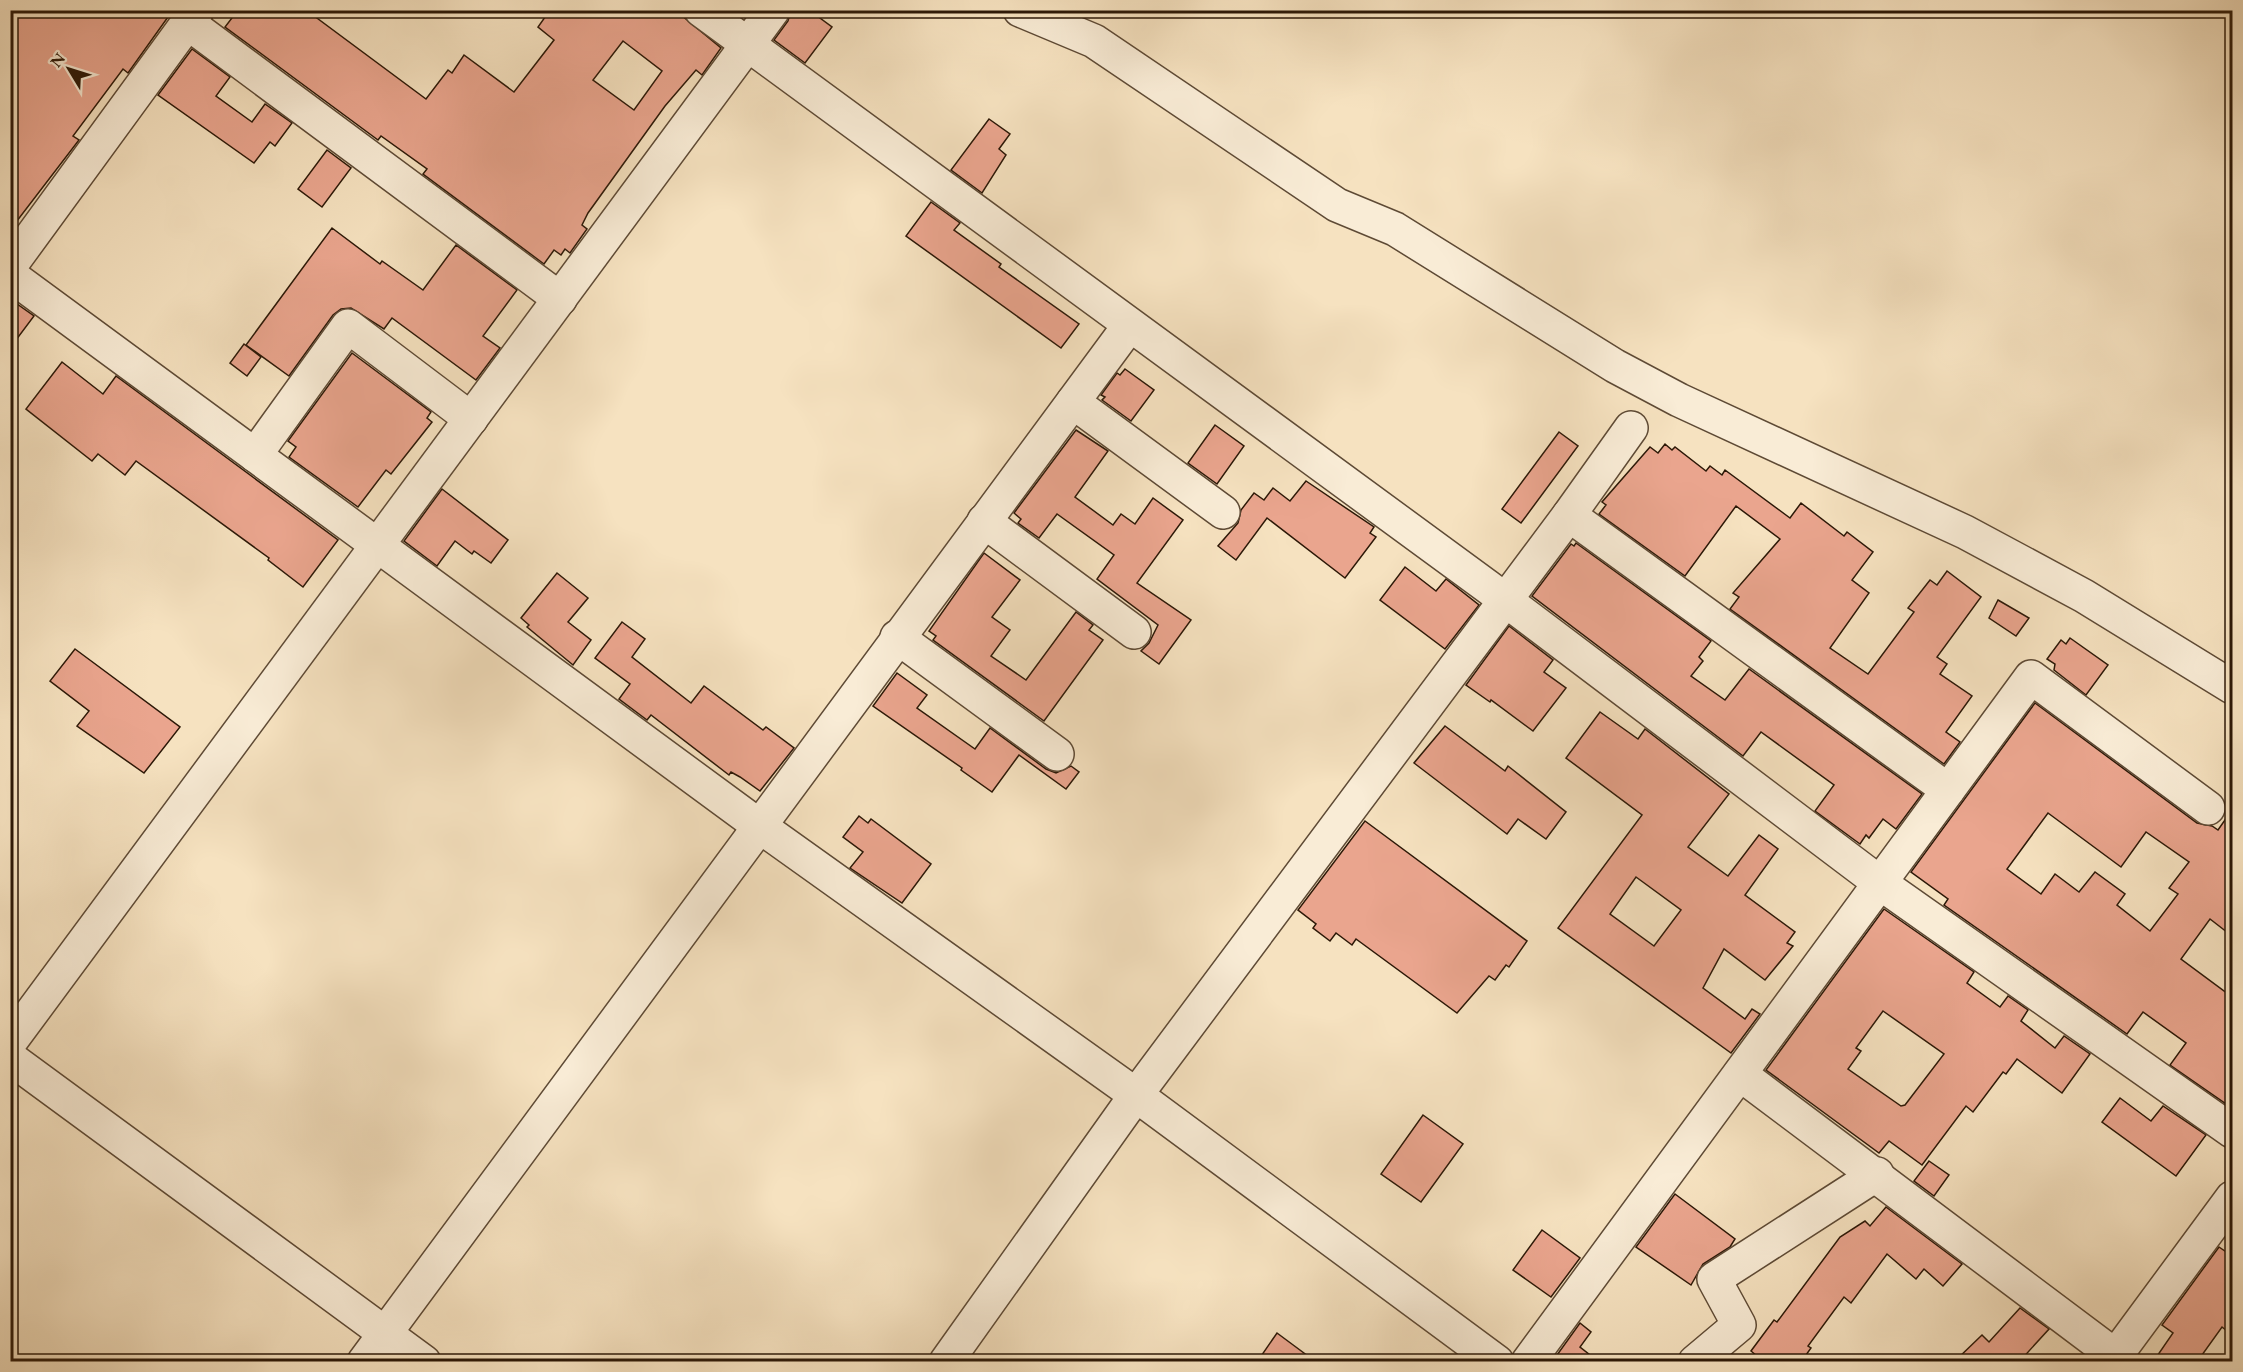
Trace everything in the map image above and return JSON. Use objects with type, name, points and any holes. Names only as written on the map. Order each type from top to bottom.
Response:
[{"type":"street","points":[[701,10],[1505,601],[1880,882],[2232,1131]]},
{"type":"street","points":[[10,1042],[773,10]]},
{"type":"street","points":[[1020,10],[1094,41],[1338,205],[1395,229],[1615,366],[1679,400],[1965,532],[2084,596],[2232,687]]},
{"type":"street","points":[[10,267],[193,17],[560,299]]},
{"type":"street","points":[[10,275],[758,825],[1136,1095],[1497,1362]]},
{"type":"street","points":[[255,455],[348,326],[471,419]]},
{"type":"street","points":[[364,1362],[758,825],[1129,326]]},
{"type":"street","points":[[1073,402],[1223,512]]},
{"type":"street","points":[[950,1360],[1136,1095],[1569,515],[1631,428]]},
{"type":"street","points":[[1569,515],[1948,790]]},
{"type":"street","points":[[984,521],[1134,632]]},
{"type":"street","points":[[897,637],[1057,754]]},
{"type":"street","points":[[1528,1362],[2031,676],[2208,808]]},
{"type":"street","points":[[10,1058],[424,1362]]},
{"type":"street","points":[[1740,1074],[1877,1174],[2112,1358],[2232,1198]]},
{"type":"street","points":[[1695,1362],[1739,1325],[1714,1279],[1877,1174]]},
{"type":"building","points":[[10,10],[173,10],[128,73],[123,69],[73,136],[79,140],[10,230]]},
{"type":"building","points":[[238,10],[306,10],[426,99],[448,70],[452,73],[464,55],[514,92],[554,40],[538,27],[550,10],[675,10],[721,48],[702,75],[696,70],[665,106],[588,213],[582,225],[587,229],[570,253],[565,249],[561,255],[554,250],[544,264],[423,174],[427,169],[381,136],[378,140],[225,27]],"holes":[[[623,41],[662,71],[634,110],[593,80]]]},
{"type":"building","points":[[791,10],[809,10],[832,27],[805,63],[774,40],[788,21]]},
{"type":"building","points":[[192,49],[230,77],[216,96],[252,122],[265,104],[292,123],[275,146],[270,142],[254,163],[158,95]]},
{"type":"building","points":[[989,119],[1010,134],[999,149],[1006,155],[982,193],[951,170]]},
{"type":"building","points":[[327,150],[351,168],[322,207],[298,189]]},
{"type":"building","points":[[931,202],[960,223],[954,230],[1001,264],[999,267],[1079,324],[1061,348],[906,236]]},
{"type":"building","points":[[332,228],[380,264],[382,261],[423,290],[456,245],[517,290],[483,336],[500,348],[476,380],[392,318],[384,329],[351,308],[341,309],[333,315],[289,376],[246,345]]},
{"type":"building","points":[[10,299],[34,316],[10,348]]},
{"type":"building","points":[[244,344],[261,357],[247,376],[230,363]]},
{"type":"building","points":[[352,353],[431,412],[427,418],[432,422],[391,474],[386,470],[358,507],[289,457],[296,447],[288,441]]},
{"type":"building","points":[[62,362],[103,394],[116,376],[338,540],[303,587],[268,560],[269,558],[136,461],[125,475],[98,454],[92,461],[26,409]]},
{"type":"building","points":[[1125,369],[1154,390],[1131,421],[1102,400],[1105,397],[1101,395],[1117,373],[1120,375]]},
{"type":"building","points":[[1215,425],[1244,446],[1217,484],[1188,463]]},
{"type":"building","points":[[1076,430],[1108,451],[1075,497],[1113,525],[1121,514],[1135,524],[1153,498],[1183,520],[1137,583],[1191,620],[1159,664],[1141,651],[1149,643],[1158,625],[1097,579],[1114,555],[1057,514],[1039,538],[1018,523],[1021,519],[1014,513]]},
{"type":"building","points":[[1559,432],[1578,446],[1521,523],[1502,509]]},
{"type":"building","points":[[1665,444],[1672,450],[1675,447],[1706,471],[1710,466],[1722,475],[1725,470],[1790,518],[1801,503],[1844,536],[1847,532],[1873,552],[1852,580],[1869,593],[1830,648],[1868,674],[1914,612],[1908,608],[1930,580],[1937,585],[1947,571],[1981,597],[1937,657],[1947,664],[1940,674],[1972,696],[1946,732],[1960,742],[1944,764],[1730,609],[1739,597],[1733,593],[1780,539],[1736,506],[1685,576],[1599,514],[1606,505],[1602,502],[1650,447],[1658,453]]},
{"type":"building","points":[[1306,481],[1374,527],[1370,533],[1376,537],[1345,578],[1267,518],[1236,560],[1218,546],[1238,523],[1241,510],[1254,493],[1264,500],[1273,488],[1290,501]]},
{"type":"building","points":[[442,489],[508,540],[491,563],[474,551],[472,554],[455,541],[437,566],[404,541]]},
{"type":"building","points":[[1576,543],[1711,641],[1699,657],[1703,661],[1691,676],[1725,700],[1749,669],[1922,794],[1896,829],[1883,819],[1869,838],[1866,835],[1860,844],[1815,811],[1834,785],[1761,732],[1743,756],[1532,596],[1571,544],[1574,546]]},
{"type":"building","points":[[984,553],[1020,580],[992,617],[1010,630],[991,656],[1026,680],[1076,612],[1093,625],[1089,630],[1103,640],[1044,721],[933,640],[936,636],[929,631]]},
{"type":"building","points":[[1405,567],[1436,591],[1446,579],[1479,605],[1445,649],[1380,600]]},
{"type":"building","points":[[557,573],[588,598],[568,622],[591,640],[573,665],[527,627],[529,625],[521,618]]},
{"type":"building","points":[[1998,600],[2029,618],[2016,636],[1989,618]]},
{"type":"building","points":[[622,622],[645,639],[632,657],[691,703],[704,686],[763,730],[766,727],[794,748],[760,791],[731,772],[729,775],[651,715],[647,720],[619,699],[630,684],[595,658]]},
{"type":"building","points":[[1509,626],[1553,660],[1544,672],[1566,688],[1533,731],[1466,685]]},
{"type":"building","points":[[2070,638],[2108,665],[2086,695],[2054,670],[2055,664],[2047,659],[2061,640],[2066,644]]},
{"type":"building","points":[[75,649],[180,727],[144,773],[77,726],[89,711],[50,681]]},
{"type":"building","points":[[897,673],[927,695],[917,708],[975,749],[990,728],[1046,769],[1056,773],[1071,766],[1079,772],[1066,789],[1019,755],[992,792],[961,770],[962,768],[873,706]]},
{"type":"building","points":[[2035,703],[2197,823],[2212,826],[2218,830],[2232,810],[2232,936],[2210,919],[2181,959],[2232,997],[2232,1108],[2170,1065],[2186,1043],[2143,1012],[2127,1034],[1944,905],[1948,899],[1911,872]],"holes":[[[2048,813],[2121,867],[2146,832],[2189,862],[2169,888],[2178,894],[2150,931],[2117,905],[2125,894],[2095,872],[2079,892],[2055,874],[2041,894],[2007,869]]]},
{"type":"building","points":[[1600,712],[1638,739],[1645,729],[1729,794],[1688,847],[1728,876],[1759,835],[1778,849],[1745,895],[1795,932],[1787,943],[1793,946],[1765,980],[1724,949],[1703,988],[1745,1019],[1752,1009],[1760,1014],[1731,1053],[1558,928],[1642,815],[1566,758]],"holes":[[[1636,877],[1681,910],[1654,946],[1610,914]]]},
{"type":"building","points":[[1445,726],[1505,771],[1508,766],[1566,812],[1546,839],[1518,819],[1507,834],[1414,763]]},
{"type":"building","points":[[859,816],[868,823],[871,819],[931,864],[902,903],[850,868],[863,852],[843,837]]},
{"type":"building","points":[[1365,821],[1527,941],[1509,967],[1506,965],[1495,980],[1489,976],[1457,1013],[1356,939],[1352,945],[1336,933],[1330,941],[1313,928],[1316,924],[1298,910]]},
{"type":"building","points":[[1884,909],[1974,972],[1967,983],[2000,1007],[2008,996],[2028,1010],[2021,1021],[2055,1048],[2064,1036],[2090,1054],[2062,1093],[2017,1059],[2006,1074],[2003,1072],[1973,1112],[1966,1106],[1922,1165],[1889,1141],[1879,1153],[1766,1070]],"holes":[[[1883,1011],[1944,1054],[1905,1105],[1901,1106],[1848,1069],[1861,1051],[1856,1048]]]},
{"type":"building","points":[[2120,1098],[2151,1121],[2163,1106],[2206,1135],[2176,1176],[2102,1122]]},
{"type":"building","points":[[1423,1115],[1463,1144],[1421,1202],[1381,1174]]},
{"type":"building","points":[[1929,1161],[1949,1175],[1934,1196],[1914,1181]]},
{"type":"building","points":[[1675,1194],[1735,1239],[1730,1247],[1703,1264],[1691,1285],[1636,1247]]},
{"type":"building","points":[[1886,1207],[1962,1264],[1943,1286],[1924,1269],[1916,1279],[1887,1254],[1851,1303],[1844,1297],[1808,1346],[1811,1348],[1801,1362],[1764,1362],[1751,1351],[1774,1320],[1777,1322],[1840,1237],[1865,1221],[1870,1226]]},
{"type":"building","points":[[1542,1230],[1580,1258],[1551,1297],[1513,1270]]},
{"type":"building","points":[[2219,1247],[2232,1256],[2232,1335],[2222,1327],[2197,1362],[2153,1362],[2173,1333],[2162,1325]]},
{"type":"building","points":[[2020,1308],[2049,1329],[2019,1362],[1954,1362],[1982,1335],[1989,1342]]},
{"type":"building","points":[[1580,1323],[1591,1332],[1580,1347],[1599,1362],[1552,1362]]},
{"type":"building","points":[[1277,1333],[1316,1362],[1257,1362]]}]
